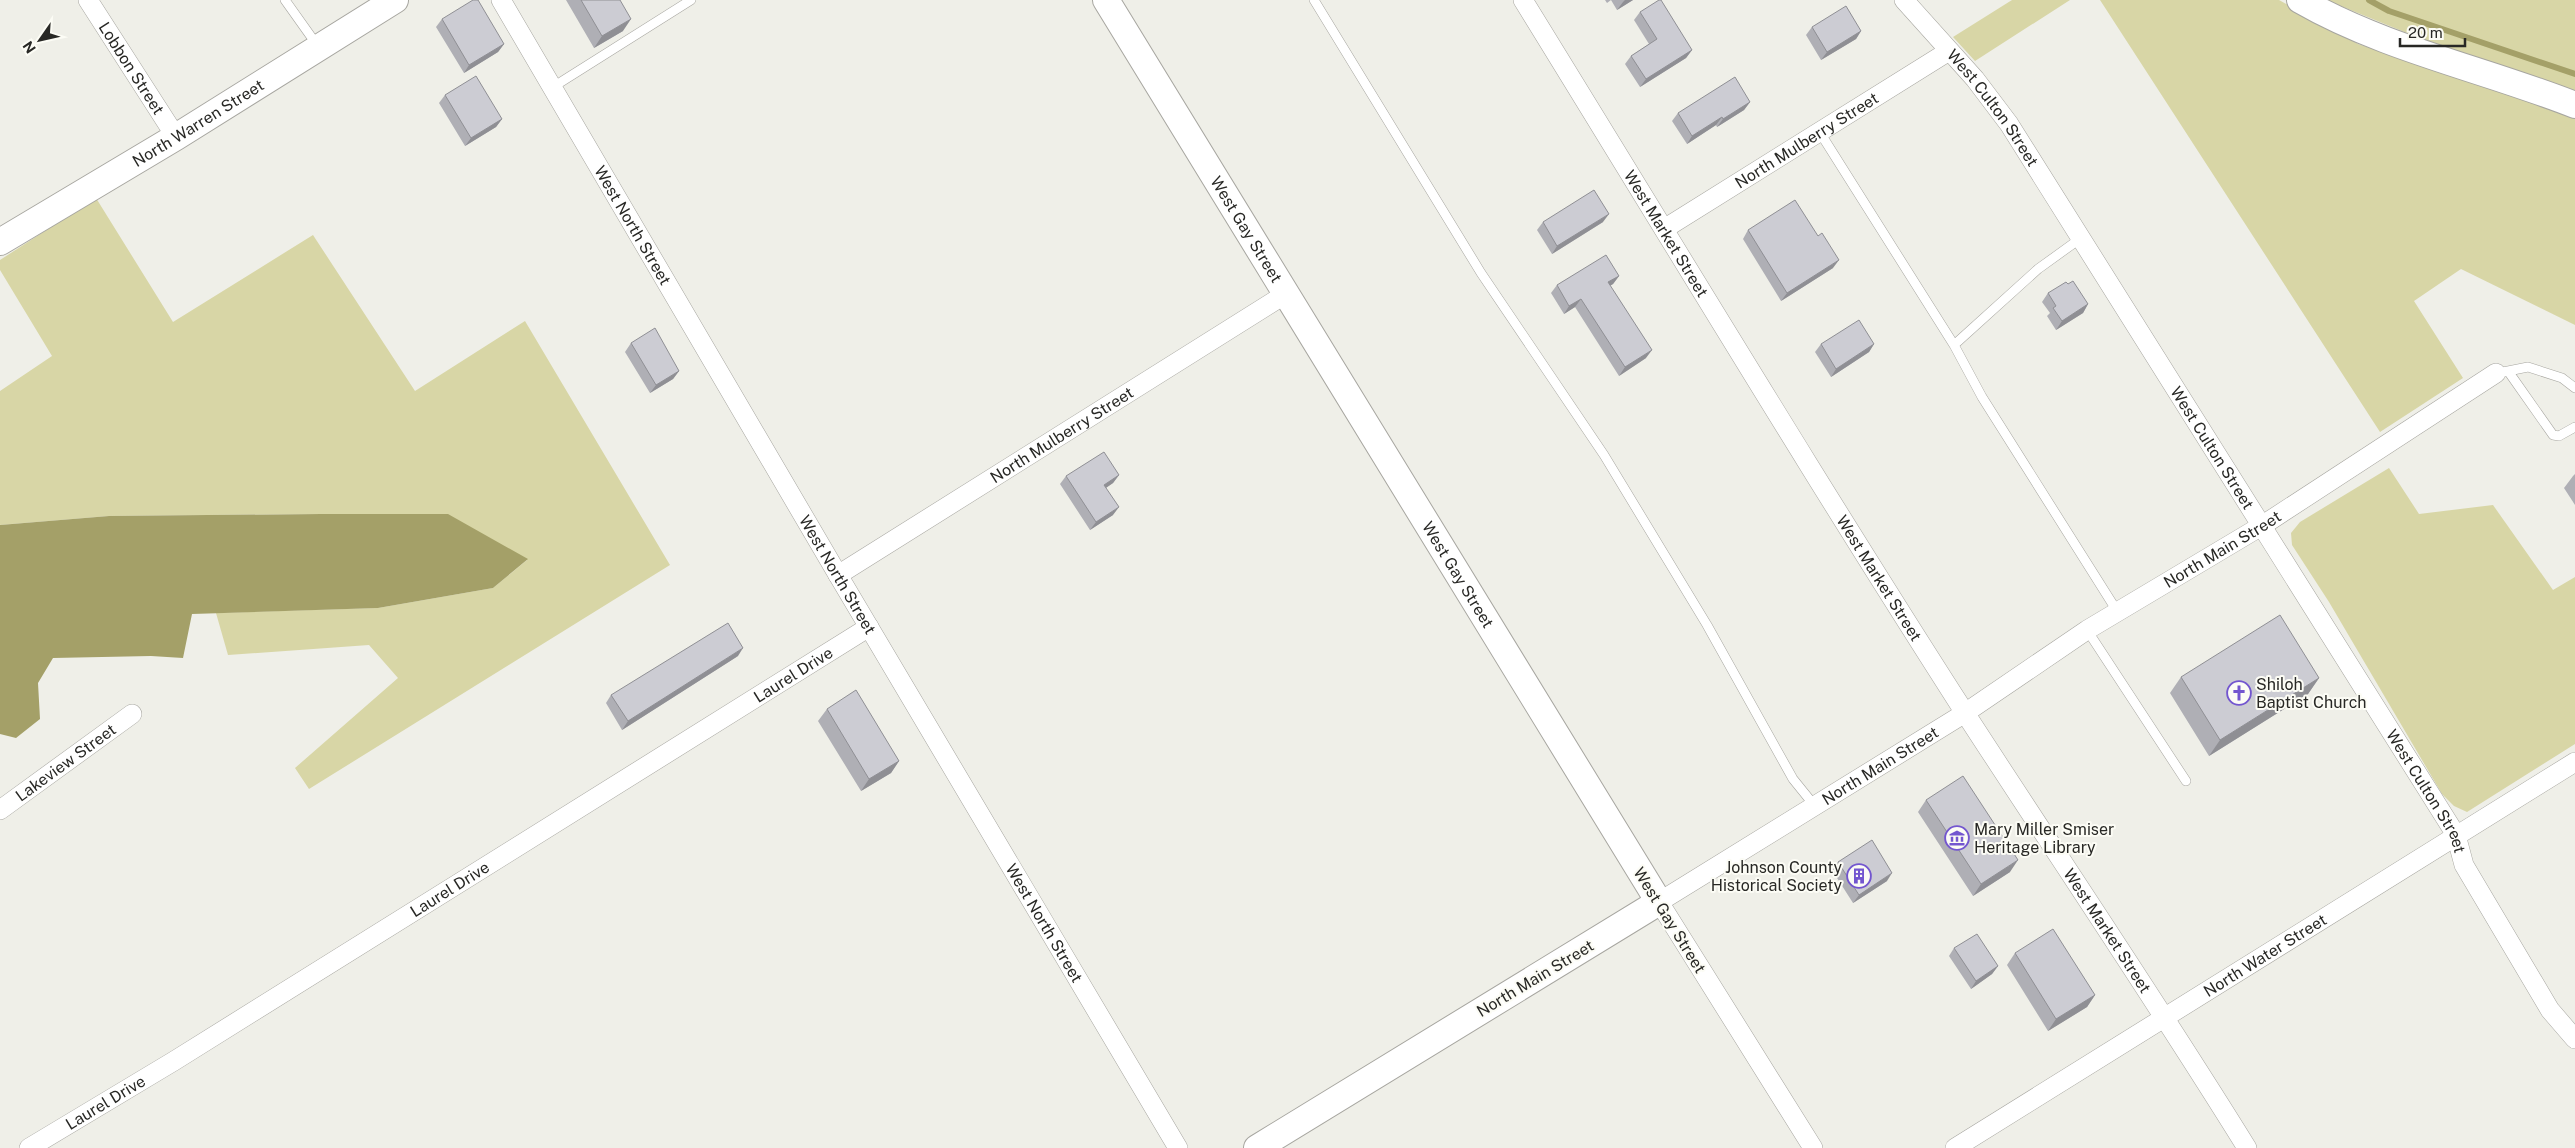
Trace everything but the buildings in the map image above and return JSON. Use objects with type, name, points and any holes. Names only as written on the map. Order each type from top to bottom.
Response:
[{"type":"street","name":"Lobbon Street","points":[[88,0],[176,137]]},
{"type":"street","name":"North Warren Street","points":[[0,242],[176,137],[395,0]]},
{"type":"street","name":"West North Street","points":[[501,0],[838,575],[1178,1148]]},
{"type":"street","name":"West Market Street","points":[[1523,0],[1840,515],[1965,713],[2166,1018],[2247,1148]]},
{"type":"street","name":"West Culton Street","points":[[1904,0],[1994,102],[2263,525],[2456,836],[2464,865],[2550,1010],[2575,1039]]},
{"type":"street","points":[[2300,0],[2362,31],[2531,88],[2575,105]]},
{"type":"street","name":"West Gay Street","points":[[1114,3],[1284,294],[1658,902],[1813,1148]]},
{"type":"street","name":"North Mulberry Street","points":[[1664,229],[1949,51]]},
{"type":"street","name":"North Mulberry Street","points":[[838,575],[1284,294]]},
{"type":"street","name":"North Main Street","points":[[1257,1148],[1965,713],[2087,630],[2263,525],[2502,372]]},
{"type":"street","name":"Laurel Drive","points":[[29,1148],[174,1061],[869,627]]},
{"type":"street","name":"Lakeview Street","points":[[0,810],[132,714]]},
{"type":"street","name":"North Water Street","points":[[1955,1148],[2575,762]]},
{"type":"lane","points":[[285,0],[318,48]]},
{"type":"lane","points":[[553,88],[691,0]]},
{"type":"lane","points":[[1314,0],[1481,273],[1604,455],[1707,625],[1793,779],[1814,805]]},
{"type":"lane","points":[[1819,131],[1954,345],[1982,397],[2117,611]]},
{"type":"lane","points":[[1954,345],[2038,269],[2081,238]]},
{"type":"lane","points":[[2575,388],[2562,378],[2528,367],[2502,372],[2553,435],[2559,436],[2575,427]]},
{"type":"lane","points":[[2087,630],[2186,781]]},
{"type":"shaded area","points":[[2012,0],[2070,0],[1975,61],[1953,37]]},
{"type":"shaded area","points":[[2100,0],[2279,0],[2358,44],[2551,107],[2575,118],[2575,325],[2461,269],[2414,301],[2463,378],[2380,432]]},
{"type":"shaded area","points":[[2326,0],[2575,0],[2575,96],[2424,40]]},
{"type":"shaded area","points":[[96,198],[173,322],[313,235],[415,391],[525,321],[670,565],[309,789],[295,768],[398,678],[369,645],[228,655],[216,613],[378,608],[493,588],[527,560],[321,514],[109,516],[0,525],[0,391],[52,356],[0,270],[0,260]]},
{"type":"shaded area","points":[[2389,468],[2419,514],[2493,505],[2553,590],[2575,577],[2575,744],[2467,812],[2454,806],[2442,794],[2329,602],[2292,545],[2291,533],[2300,522]]},
{"type":"shaded area","points":[[448,514],[528,559],[493,588],[378,608],[192,614],[183,658],[151,656],[53,658],[38,683],[40,719],[16,738],[0,734],[0,525],[109,516]]},
{"type":"waterway","points":[[2369,0],[2389,11],[2575,74]]},
{"type":"place","name":"Shiloh Baptist Church","points":[[2239,693]]},
{"type":"place","name":"Mary Miller Smiser Heritage Library","points":[[1957,838]]},
{"type":"place","name":"Johnson County Historical Society","points":[[1859,876]]}]
